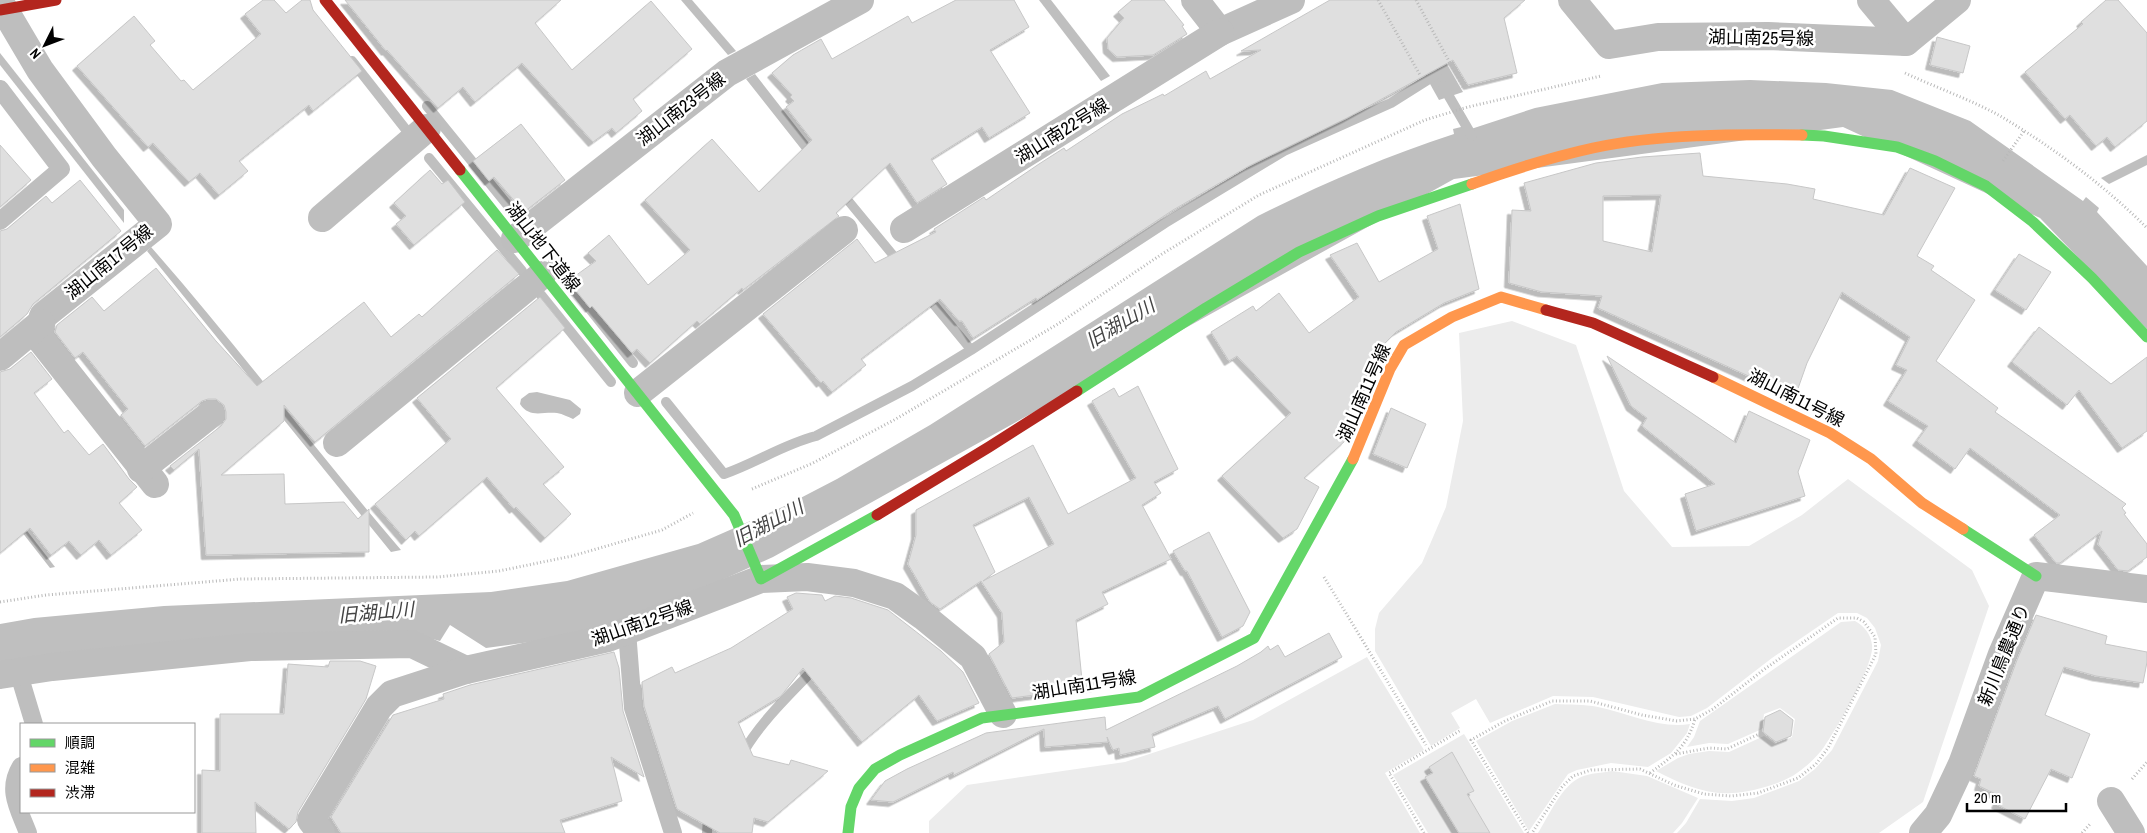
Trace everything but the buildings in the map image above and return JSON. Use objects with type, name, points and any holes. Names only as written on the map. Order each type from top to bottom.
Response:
[{"type":"street","points":[[2,10],[56,0]]},
{"type":"street","name":"湖山地下道線","points":[[325,0],[734,515],[759,573]]},
{"type":"street","name":"湖山南23号線","points":[[515,239],[727,73],[860,0]]},
{"type":"street","points":[[1195,0],[1220,32]]},
{"type":"street","name":"湖山南22号線","points":[[904,229],[1220,32],[1291,0]]},
{"type":"street","name":"湖山南25号線","points":[[1572,0],[1609,45],[1658,37],[1768,36],[1906,42]]},
{"type":"street","points":[[1871,0],[1906,42],[1957,0]]},
{"type":"street","name":"湖山南17号線","points":[[2,10],[40,70],[104,157],[158,224],[43,316],[41,323]]},
{"type":"street","points":[[322,218],[427,128]]},
{"type":"street","points":[[759,573],[794,559],[878,514],[989,447],[1206,308],[1299,252],[1378,216],[1511,170],[1593,148],[1640,141],[1748,134],[1824,136],[1898,147],[1935,161],[1986,186],[2033,222],[2092,278],[2147,338]]},
{"type":"street","points":[[638,393],[844,230]]},
{"type":"street","points":[[337,443],[542,275]]},
{"type":"street","name":"湖山南11号線","points":[[848,833],[851,806],[859,788],[875,769],[900,755],[982,718],[1139,697],[1254,638],[1302,548],[1358,450],[1390,369],[1404,345],[1452,317],[1501,297],[1593,323],[1787,411],[1830,433],[1871,459],[1922,503],[2036,576]]},
{"type":"street","points":[[0,356],[41,323]]},
{"type":"street","points":[[41,323],[38,336],[148,477],[210,414]]},
{"type":"street","name":"湖山南12号線","points":[[309,829],[384,700],[392,694],[466,670],[608,638],[759,573],[854,583],[895,596],[973,657],[1003,714]]},
{"type":"street","points":[[2036,576],[2147,589]]},
{"type":"street","name":"新川鳥農通り","points":[[1923,833],[1938,815],[1962,764],[2002,654],[2036,576]]},
{"type":"street","points":[[9,673],[250,647],[412,644],[466,670]]},
{"type":"street","points":[[2111,801],[2131,833]]},
{"type":"lane","points":[[0,89],[61,169],[0,221]]},
{"type":"lane","points":[[627,631],[633,708],[673,833]]},
{"type":"lane","points":[[9,673],[34,723]]},
{"type":"lane","points":[[20,768],[14,778],[14,797],[20,812]]},
{"type":"lane","points":[[20,813],[28,833]]},
{"type":"path","points":[[1378,0],[1420,75]]},
{"type":"path","points":[[1416,0],[1464,89]]},
{"type":"path","points":[[1904,72],[2009,122],[2076,165],[2147,228]]},
{"type":"path","points":[[0,602],[46,595],[242,579],[437,577],[499,571],[572,556],[662,530],[693,513],[724,502],[813,463],[894,420],[1058,324],[1162,254],[1258,194],[1426,120],[1478,104],[1609,74]]},
{"type":"path","points":[[1302,548],[1316,565],[1426,745]]},
{"type":"path","points":[[1528,833],[1471,740],[1505,721],[1552,700],[1590,701],[1677,722],[1695,719],[1713,709],[1766,668],[1838,618],[1857,618],[1864,622],[1875,637],[1876,654],[1828,748],[1816,764],[1798,778],[1758,793],[1731,796],[1704,794],[1674,784],[1640,769],[1591,770],[1573,776],[1562,787],[1532,833]]},
{"type":"path","points":[[1650,772],[1676,754],[1690,735],[1695,719]]},
{"type":"path","points":[[1424,833],[1389,773],[1461,730]]},
{"type":"path","points":[[1676,754],[1709,748],[1728,749],[1759,734]]},
{"type":"shaded area","points":[[1512,321],[1576,345],[1624,491],[1672,547],[1749,546],[1802,515],[1848,479],[1972,570],[1989,606],[1923,802],[1879,833],[1677,833],[1686,823],[1700,799],[1732,801],[1754,798],[1799,781],[1815,769],[1832,750],[1878,661],[1881,645],[1875,628],[1867,618],[1857,613],[1838,613],[1772,658],[1707,708],[1691,716],[1679,717],[1593,697],[1553,696],[1490,723],[1476,699],[1451,713],[1460,728],[1431,746],[1375,651],[1375,629],[1379,613],[1422,563],[1446,507],[1463,421],[1459,333]]},
{"type":"shaded area","points":[[1855,621],[1861,625],[1870,637],[1872,645],[1867,666],[1854,696],[1830,738],[1812,761],[1801,770],[1783,781],[1766,787],[1722,793],[1692,787],[1656,771],[1689,754],[1709,751],[1729,752],[1764,736],[1775,744],[1792,737],[1795,719],[1780,708],[1764,714],[1762,729],[1728,744],[1709,743],[1687,747],[1694,737],[1700,721],[1841,622]]},
{"type":"shaded area","points":[[1367,657],[1424,750],[1385,773],[1420,833],[929,833],[929,821],[967,785],[1125,762],[1253,720]]},
{"type":"shaded area","points":[[1555,704],[1598,707],[1644,720],[1667,724],[1690,724],[1687,733],[1671,753],[1648,767],[1611,763],[1577,770],[1568,774],[1529,831],[1476,741],[1512,721]]},
{"type":"shaded area","points":[[1464,734],[1524,833],[1428,833],[1393,775]]},
{"type":"shaded area","points":[[1612,771],[1647,776],[1698,798],[1682,823],[1673,833],[1538,833],[1562,794],[1574,781],[1588,775]]},
{"type":"water","points":[[681,0],[692,0],[736,51],[728,55]]},
{"type":"water","points":[[1039,0],[1051,0],[1110,76],[1101,81]]},
{"type":"water","points":[[1383,0],[1410,0],[1463,92],[1439,100]]},
{"type":"water","points":[[0,53],[124,210],[124,223],[0,65]]},
{"type":"water","points":[[755,74],[847,192],[974,346],[966,351],[840,198],[746,79]]},
{"type":"water","name":"旧湖山川","points":[[1750,80],[1826,83],[1892,90],[1970,121],[2083,201],[2086,197],[2099,208],[2097,212],[2147,266],[2147,329],[2040,218],[1843,127],[1454,179],[773,557],[642,616],[537,641],[486,648],[450,625],[440,641],[425,637],[0,667],[0,624],[34,618],[164,606],[491,592],[567,581],[698,544],[787,505],[837,479],[930,425],[1258,216],[1330,182],[1379,161],[1454,134],[1453,129],[1469,125],[1471,129],[1535,108],[1662,83]]},
{"type":"water","points":[[2147,155],[2147,165],[2109,184],[2101,178]]},
{"type":"water","points":[[151,247],[215,322],[401,550],[391,552],[147,251]]},
{"type":"water","points":[[537,392],[570,400],[581,409],[580,414],[573,419],[557,413],[532,413],[524,409],[520,404],[521,399],[529,393]]},
{"type":"water","points":[[0,496],[55,567],[50,568],[0,504]]},
{"type":"waterway","points":[[352,61],[407,131]]},
{"type":"waterway","points":[[666,402],[724,474],[804,439],[816,436],[912,386],[971,350],[1165,223],[1284,151],[1391,103],[1437,74]]},
{"type":"waterway","points":[[1443,86],[1472,136]]},
{"type":"waterway","points":[[427,106],[514,213]]},
{"type":"waterway","points":[[429,158],[522,271]]},
{"type":"waterway","points":[[553,263],[633,363]]},
{"type":"waterway","points":[[541,295],[611,382]]},
{"type":"waterway","points":[[741,756],[766,720],[817,666]]},
{"type":"waterway","points":[[707,833],[708,819],[711,813]]},
{"type":"traffic: fast","points":[[1802,135],[1824,136],[1897,147],[1935,161],[1986,186],[2033,222],[2092,278],[2147,337]]},
{"type":"traffic: fast","points":[[460,170],[734,515],[761,579],[877,515]]},
{"type":"traffic: fast","points":[[1077,391],[1206,308],[1299,252],[1378,216],[1472,184]]},
{"type":"traffic: fast","points":[[848,833],[851,807],[859,788],[875,769],[900,755],[982,718],[1139,697],[1254,638],[1353,459]]},
{"type":"traffic: fast","points":[[1963,529],[2036,576]]},
{"type":"traffic: slow","points":[[1472,184],[1547,160],[1618,143],[1670,137],[1802,135]]},
{"type":"traffic: slow","points":[[1353,459],[1390,369],[1404,345],[1452,317],[1501,297],[1546,310]]},
{"type":"traffic: slow","points":[[1713,377],[1830,433],[1871,459],[1922,503],[1963,529]]},
{"type":"traffic: jam","points":[[0,10],[56,0]]},
{"type":"traffic: jam","points":[[325,0],[460,170]]},
{"type":"traffic: jam","points":[[1546,310],[1593,323],[1713,377]]},
{"type":"traffic: jam","points":[[877,515],[1077,391]]}]
